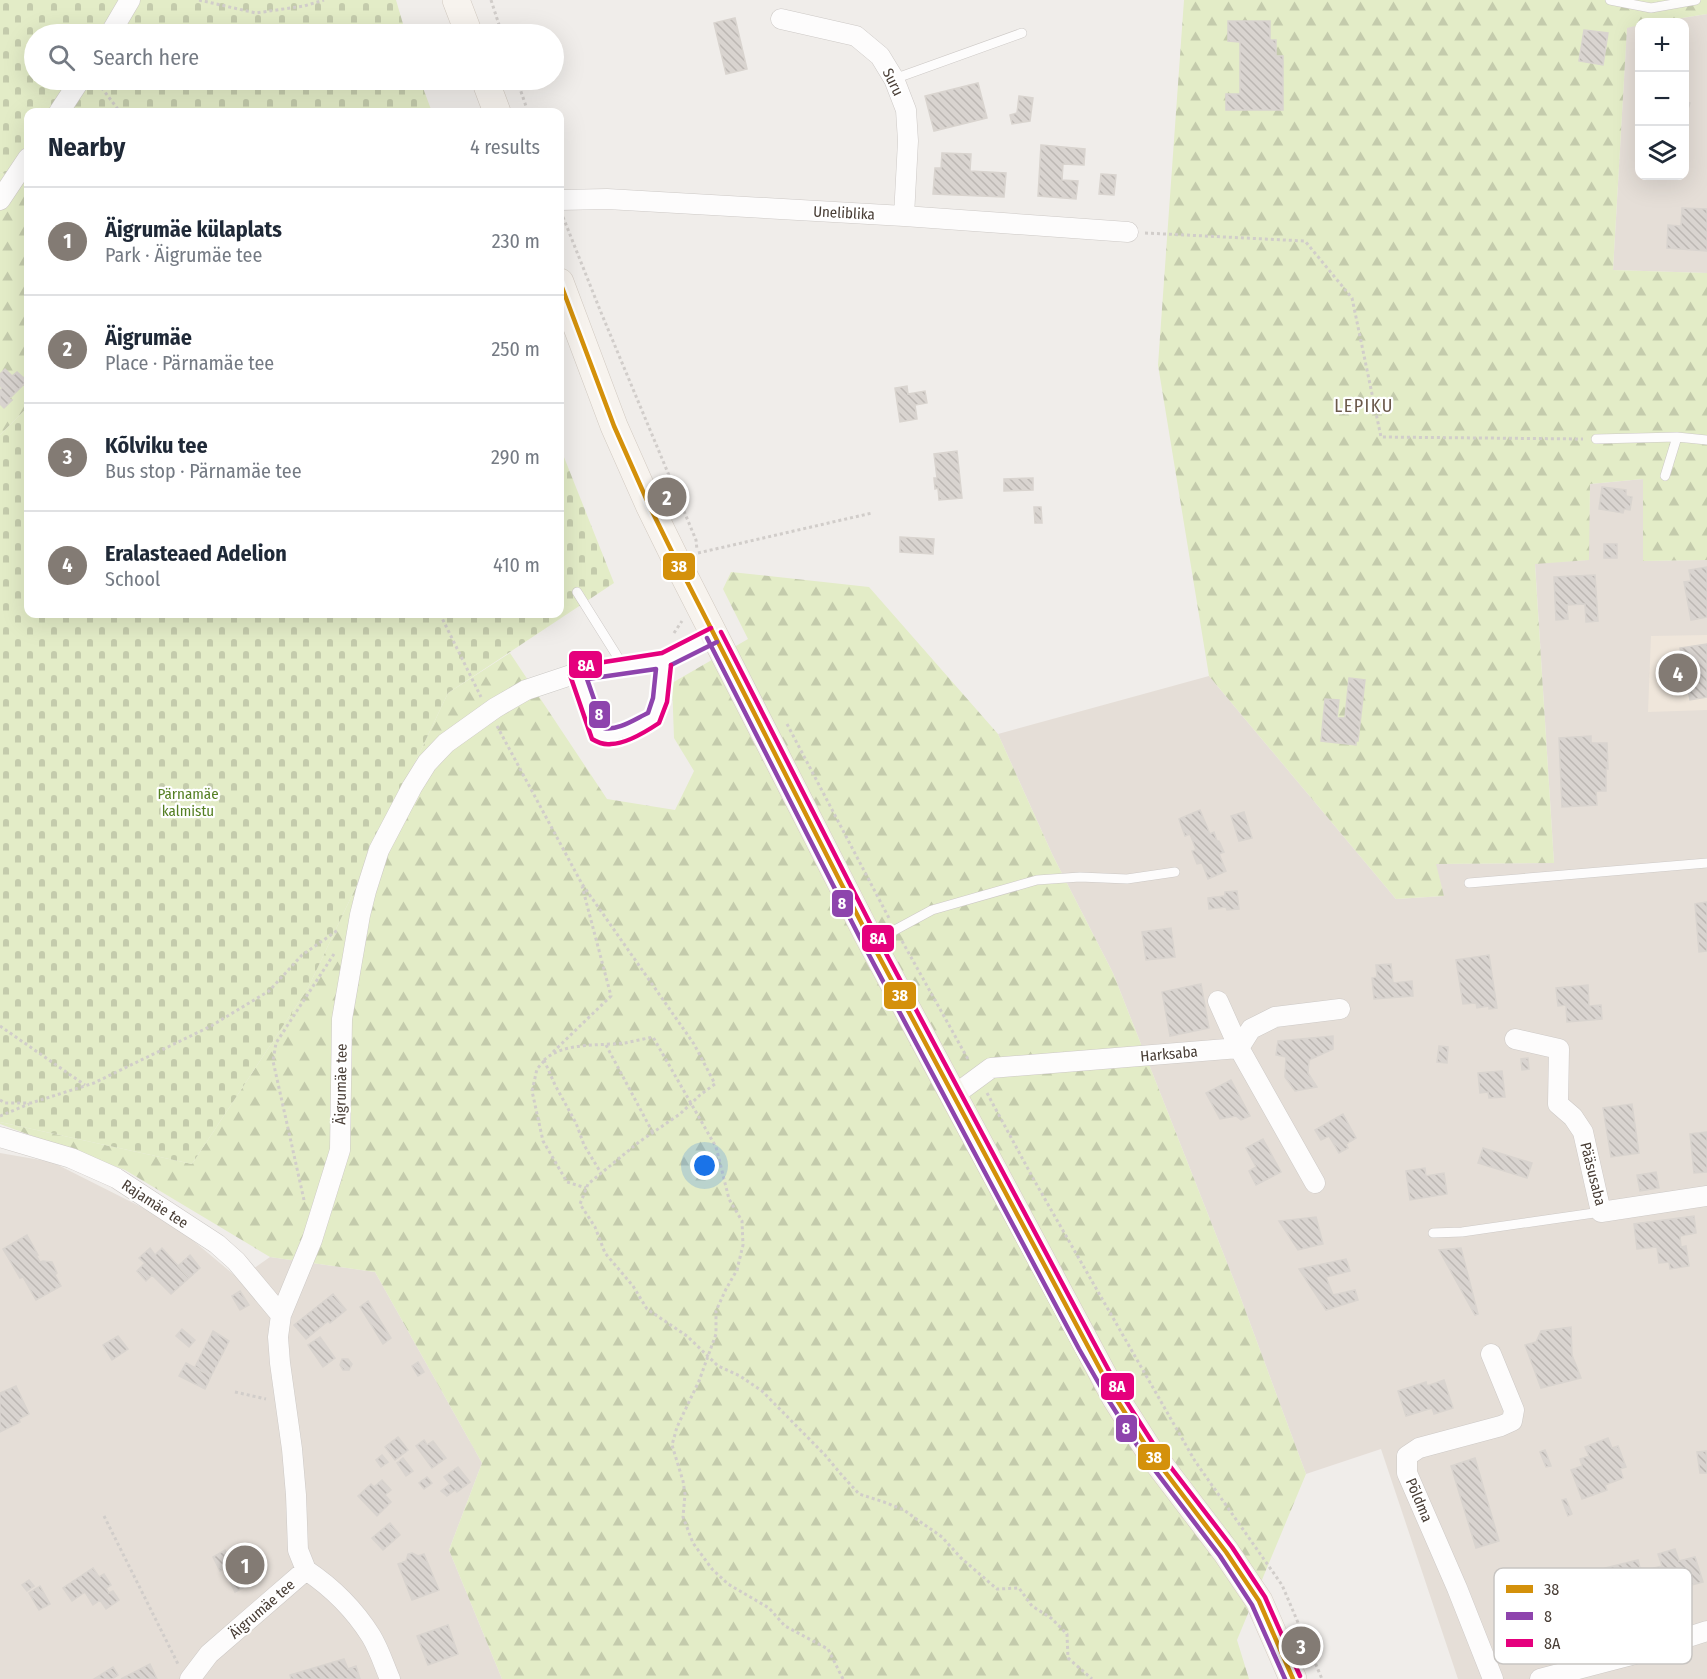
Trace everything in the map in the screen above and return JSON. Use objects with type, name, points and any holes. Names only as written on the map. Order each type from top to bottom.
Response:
[{"type":"main road","points":[[456,0],[465,24]]},
{"type":"main road","points":[[489,90],[496,108]]},
{"type":"main road","points":[[564,293],[614,426],[683,551],[714,635],[874,947],[1115,1397],[1150,1452],[1226,1552],[1259,1601],[1292,1678]]},
{"type":"street","points":[[116,24],[130,0]]},
{"type":"street","name":"Suru","points":[[781,19],[856,36],[880,56],[894,79],[906,110],[908,141],[904,216]]},
{"type":"street","points":[[61,108],[73,90]]},
{"type":"street","points":[[0,200],[24,164]]},
{"type":"street","name":"Uneliblika","points":[[564,200],[607,199],[904,216],[1128,232]]},
{"type":"street","name":"Äigrumäe tee","points":[[185,1674],[306,1570],[298,1550],[295,1483],[278,1337],[281,1315],[312,1240],[340,1150],[342,1019],[360,915],[379,850],[412,787],[428,763],[446,743],[489,712],[526,690],[578,673],[664,660],[714,635]]},
{"type":"street","points":[[1218,1001],[1239,1048],[1315,1183]]},
{"type":"street","points":[[1239,1048],[1251,1029],[1275,1017],[1340,1009]]},
{"type":"street","name":"Pääsusaba","points":[[1515,1039],[1559,1049],[1558,1104],[1573,1117],[1582,1132],[1601,1212],[1707,1197]]},
{"type":"street","name":"Harksaba","points":[[953,1096],[991,1068],[1239,1048]]},
{"type":"street","name":"Rajamäe tee","points":[[0,1137],[71,1158],[116,1178],[217,1244],[236,1261],[281,1315]]},
{"type":"street","name":"Põldma","points":[[1491,1354],[1514,1410],[1512,1421],[1502,1426],[1419,1448],[1407,1456],[1407,1473],[1457,1588],[1493,1679]]},
{"type":"street","points":[[306,1570],[328,1584],[351,1608],[372,1638],[390,1679]]},
{"type":"street","points":[[1692,1636],[1707,1631]]},
{"type":"street","points":[[1540,1679],[1597,1664]]},
{"type":"lane","points":[[1610,0],[1651,8],[1696,0]]},
{"type":"lane","points":[[894,79],[1022,33]]},
{"type":"lane","points":[[1665,476],[1677,437]]},
{"type":"lane","points":[[1596,439],[1677,437],[1707,440]]},
{"type":"lane","points":[[577,592],[624,667]]},
{"type":"lane","points":[[578,673],[598,734],[610,737],[654,718],[660,700],[664,660]]},
{"type":"lane","points":[[1469,883],[1707,862]]},
{"type":"lane","points":[[874,947],[895,930],[932,910],[1037,880],[1080,877],[1127,879],[1175,872]]},
{"type":"lane","points":[[1433,1233],[1462,1232],[1601,1212]]},
{"type":"path","points":[[199,0],[256,13],[304,6],[324,0]]},
{"type":"path","points":[[491,0],[499,24]]},
{"type":"path","points":[[103,90],[117,108]]},
{"type":"path","points":[[520,90],[527,108]]},
{"type":"path","points":[[564,218],[696,540],[683,551]]},
{"type":"path","points":[[1128,232],[1305,241],[1352,298],[1381,437],[1596,439]]},
{"type":"path","points":[[683,551],[872,513]]},
{"type":"path","points":[[442,618],[489,712],[582,884],[694,1044],[715,1084],[680,1114],[639,1142],[588,1184],[580,1204],[595,1227],[605,1253],[633,1286],[647,1309],[687,1336],[718,1366],[740,1376],[762,1391],[825,1455],[859,1494],[904,1510],[942,1538],[997,1589],[1019,1588],[1032,1606],[1051,1618],[1067,1634],[1068,1658],[1092,1679]]},
{"type":"path","points":[[784,720],[895,930],[1034,1180],[1195,1461],[1282,1585],[1322,1679]]},
{"type":"path","points":[[582,884],[611,996],[544,1060],[537,1069],[532,1091],[543,1141],[567,1182],[586,1188]]},
{"type":"path","points":[[0,1116],[85,1085],[211,1026],[269,991],[302,955],[360,915]]},
{"type":"path","points":[[312,1240],[273,1061],[276,1043],[334,954]]},
{"type":"path","points":[[0,1026],[85,1085]]},
{"type":"path","points":[[544,1060],[553,1053],[577,1047],[626,1043],[653,1037],[716,1147],[729,1199],[742,1221],[743,1245],[737,1270],[716,1311],[716,1334],[699,1381],[676,1427],[672,1445],[685,1494],[683,1517],[693,1543],[712,1569],[728,1584],[769,1608],[785,1626],[828,1649],[843,1679]]},
{"type":"path","points":[[606,1045],[653,1132]]},
{"type":"path","points":[[544,1060],[585,1145],[602,1173]]},
{"type":"path","points":[[0,1100],[5,1103],[31,1103]]},
{"type":"path","points":[[235,1392],[286,1402]]},
{"type":"path","points":[[104,1516],[185,1674]]},
{"type":"shaded area","points":[[1707,14],[1707,273],[1613,270],[1627,27],[1635,26],[1635,180],[1689,180],[1689,18],[1682,18]]},
{"type":"shaded area","points":[[1643,479],[1643,561],[1707,560],[1707,1679],[1458,1679],[1381,1449],[1306,1474],[1237,1288],[1113,973],[1053,856],[998,734],[1209,676],[1396,899],[1444,896],[1435,864],[1554,863],[1535,563],[1588,560],[1590,484]]},
{"type":"shaded area","points":[[1707,635],[1707,710],[1648,712],[1651,636]]},
{"type":"shaded area","points":[[0,1153],[52,1162],[171,1222],[239,1279],[270,1257],[375,1272],[482,1463],[449,1550],[502,1679],[0,1679]]},
{"type":"green space","points":[[0,0],[396,0],[403,24],[24,24],[24,90],[424,90],[430,108],[24,108],[24,181],[0,172]]},
{"type":"green space","points":[[1184,0],[1707,0],[1707,14],[1682,18],[1635,18],[1635,26],[1627,28],[1613,270],[1707,273],[1707,560],[1643,561],[1643,479],[1590,484],[1589,560],[1535,564],[1554,863],[1436,864],[1444,896],[1396,899],[1209,676],[1158,365]]},
{"type":"green space","points":[[0,172],[24,181],[24,411],[0,435]]},
{"type":"green space","name":"Pärnamäe kalmistu","points":[[24,411],[24,618],[561,618],[448,693],[308,988],[192,1164],[0,1122],[0,435]]},
{"type":"green space","name":"Pärnamäe kalmistu","points":[[564,457],[614,583],[564,616]]},
{"type":"green space","points":[[731,572],[869,587],[998,734],[1053,856],[1113,973],[1237,1288],[1306,1474],[1237,1640],[1249,1679],[502,1679],[449,1550],[482,1463],[375,1272],[270,1257],[125,1170],[0,1124],[0,1122],[192,1164],[308,988],[448,693],[510,653],[607,799],[675,810],[694,771],[674,738],[672,683],[748,639],[723,589]]},
{"type":"building","points":[[735,18],[747,69],[726,74],[714,23]]},
{"type":"building","points":[[1228,21],[1270,21],[1270,40],[1276,40],[1276,56],[1283,56],[1283,110],[1226,110],[1226,94],[1240,94],[1240,42],[1228,41]]},
{"type":"building","points":[[1584,30],[1608,33],[1603,65],[1579,61]]},
{"type":"building","points":[[978,83],[987,118],[934,131],[925,96]]},
{"type":"building","points":[[1019,96],[1033,98],[1030,121],[1012,124],[1010,115],[1017,113]]},
{"type":"building","points":[[1041,145],[1085,149],[1084,165],[1063,164],[1062,180],[1078,181],[1076,199],[1038,196]]},
{"type":"building","points":[[942,153],[971,154],[970,171],[1006,173],[1004,197],[933,194],[935,168],[941,168]]},
{"type":"building","points":[[1101,174],[1116,175],[1114,195],[1099,194]]},
{"type":"building","points":[[1682,208],[1707,209],[1707,251],[1667,248],[1668,225],[1681,226]]},
{"type":"building","points":[[5,369],[12,376],[17,372],[24,378],[24,384],[9,399],[12,400],[4,408],[0,404],[2,388],[0,374]]},
{"type":"building","points":[[907,386],[908,394],[925,391],[927,403],[915,405],[917,419],[900,422],[895,388]]},
{"type":"building","points":[[957,451],[962,498],[939,500],[938,488],[935,489],[934,478],[937,478],[934,454]]},
{"type":"building","points":[[1033,478],[1033,490],[1004,491],[1004,479]]},
{"type":"building","points":[[1602,487],[1626,490],[1626,496],[1632,497],[1630,510],[1624,509],[1623,513],[1599,509]]},
{"type":"building","points":[[1034,507],[1041,507],[1042,523],[1035,523]]},
{"type":"building","points":[[900,537],[934,539],[933,554],[900,552]]},
{"type":"building","points":[[1604,544],[1617,544],[1617,558],[1604,558]]},
{"type":"building","points":[[1707,567],[1707,617],[1691,620],[1684,582],[1691,581],[1689,570]]},
{"type":"building","points":[[1595,575],[1598,621],[1586,622],[1585,604],[1567,605],[1568,619],[1556,620],[1554,577]]},
{"type":"building","points":[[1707,644],[1707,697],[1690,700],[1687,683],[1682,684],[1678,661],[1683,661],[1680,648]]},
{"type":"building","points":[[1349,678],[1365,680],[1358,741],[1356,745],[1321,741],[1325,699],[1339,700],[1337,718],[1345,718]]},
{"type":"building","points":[[1591,736],[1591,743],[1607,743],[1606,791],[1596,791],[1597,805],[1562,807],[1559,738]]},
{"type":"building","points":[[1200,810],[1210,834],[1214,832],[1224,852],[1219,854],[1226,871],[1208,879],[1202,863],[1197,864],[1192,851],[1196,850],[1190,834],[1185,836],[1179,819]]},
{"type":"building","points":[[1244,812],[1252,838],[1239,841],[1231,816]]},
{"type":"building","points":[[1237,891],[1239,909],[1227,910],[1226,907],[1209,909],[1208,898],[1225,896],[1225,892]]},
{"type":"building","points":[[1707,902],[1707,951],[1699,952],[1695,904]]},
{"type":"building","points":[[1171,928],[1175,957],[1146,960],[1142,932]]},
{"type":"building","points":[[1489,955],[1497,1008],[1489,1009],[1489,1006],[1477,1008],[1476,1003],[1463,1004],[1456,960]]},
{"type":"building","points":[[1391,964],[1393,983],[1412,981],[1413,996],[1374,999],[1372,978],[1377,977],[1376,965]]},
{"type":"building","points":[[1201,984],[1209,1028],[1170,1036],[1162,992]]},
{"type":"building","points":[[1588,985],[1589,1006],[1601,1005],[1602,1019],[1567,1022],[1566,1005],[1558,1006],[1556,988]]},
{"type":"building","points":[[1333,1036],[1333,1049],[1309,1060],[1308,1073],[1317,1087],[1295,1091],[1285,1077],[1286,1057],[1276,1055],[1278,1041]]},
{"type":"building","points":[[1439,1046],[1448,1047],[1447,1063],[1437,1062]]},
{"type":"building","points":[[1528,1058],[1529,1069],[1522,1070],[1521,1059]]},
{"type":"building","points":[[1502,1071],[1505,1097],[1489,1098],[1488,1092],[1480,1093],[1478,1073]]},
{"type":"building","points":[[1231,1080],[1250,1116],[1241,1120],[1236,1116],[1220,1119],[1206,1093]]},
{"type":"building","points":[[1632,1104],[1639,1153],[1611,1157],[1603,1108]]},
{"type":"building","points":[[1343,1114],[1356,1138],[1346,1144],[1348,1148],[1339,1153],[1329,1136],[1321,1140],[1315,1130]]},
{"type":"building","points":[[1707,1132],[1707,1172],[1694,1173],[1690,1134]]},
{"type":"building","points":[[1263,1139],[1281,1172],[1256,1185],[1249,1171],[1256,1167],[1246,1148]]},
{"type":"building","points":[[1483,1148],[1532,1163],[1527,1178],[1478,1163]]},
{"type":"building","points":[[1425,1168],[1426,1176],[1444,1173],[1447,1194],[1410,1200],[1406,1171]]},
{"type":"building","points":[[1656,1172],[1659,1188],[1640,1191],[1637,1175]]},
{"type":"building","points":[[1694,1216],[1696,1233],[1680,1236],[1681,1247],[1686,1246],[1689,1266],[1670,1269],[1669,1262],[1659,1263],[1657,1247],[1637,1249],[1634,1224]]},
{"type":"building","points":[[1316,1217],[1323,1244],[1298,1250],[1279,1221]]},
{"type":"building","points":[[27,1235],[40,1262],[52,1262],[61,1286],[36,1300],[3,1249]]},
{"type":"building","points":[[150,1248],[155,1255],[162,1248],[189,1278],[171,1294],[152,1275],[146,1281],[137,1271],[145,1263],[139,1258]]},
{"type":"building","points":[[1461,1248],[1478,1314],[1475,1315],[1439,1250]]},
{"type":"building","points":[[190,1255],[200,1268],[189,1278],[178,1266]]},
{"type":"building","points":[[1346,1259],[1350,1271],[1326,1277],[1333,1295],[1355,1290],[1358,1300],[1326,1310],[1299,1269]]},
{"type":"building","points":[[240,1291],[249,1305],[240,1310],[232,1296]]},
{"type":"building","points":[[333,1294],[346,1310],[306,1339],[294,1325]]},
{"type":"building","points":[[368,1301],[391,1338],[383,1344],[360,1307]]},
{"type":"building","points":[[1571,1327],[1572,1355],[1581,1378],[1541,1388],[1525,1345],[1536,1342],[1541,1331]]},
{"type":"building","points":[[182,1329],[195,1340],[189,1347],[176,1336]]},
{"type":"building","points":[[213,1331],[229,1341],[211,1376],[195,1367]]},
{"type":"building","points":[[118,1336],[128,1349],[112,1360],[103,1345]]},
{"type":"building","points":[[320,1337],[335,1358],[323,1367],[308,1345]]},
{"type":"building","points":[[342,1359],[348,1359],[352,1364],[349,1370],[343,1370],[340,1365]]},
{"type":"building","points":[[418,1362],[424,1372],[418,1376],[412,1366]]},
{"type":"building","points":[[186,1363],[211,1376],[205,1389],[179,1376]]},
{"type":"building","points":[[1444,1380],[1453,1408],[1434,1414],[1432,1408],[1406,1416],[1398,1391],[1426,1382],[1427,1386]]},
{"type":"building","points":[[16,1386],[29,1414],[19,1419],[20,1422],[0,1432],[0,1393]]},
{"type":"building","points":[[398,1437],[408,1450],[395,1460],[385,1447]]},
{"type":"building","points":[[1608,1438],[1612,1448],[1618,1446],[1626,1467],[1620,1469],[1623,1478],[1605,1485],[1607,1490],[1582,1499],[1571,1470],[1582,1466],[1580,1459],[1589,1456],[1585,1447]]},
{"type":"building","points":[[424,1440],[427,1445],[433,1441],[446,1458],[432,1468],[416,1446]]},
{"type":"building","points":[[1545,1450],[1551,1466],[1546,1467],[1540,1452]]},
{"type":"building","points":[[1706,1451],[1707,1473],[1700,1473],[1697,1452]]},
{"type":"building","points":[[382,1455],[388,1462],[381,1467],[376,1460]]},
{"type":"building","points":[[403,1458],[413,1471],[406,1476],[397,1463]]},
{"type":"building","points":[[1475,1458],[1499,1541],[1476,1548],[1451,1466]]},
{"type":"building","points":[[458,1467],[470,1482],[447,1496],[441,1491],[450,1484],[444,1477]]},
{"type":"building","points":[[427,1477],[432,1483],[424,1489],[419,1483]]},
{"type":"building","points":[[382,1480],[391,1490],[385,1495],[391,1502],[377,1516],[358,1496],[371,1484],[374,1487]]},
{"type":"building","points":[[1566,1499],[1572,1514],[1568,1516],[1562,1500]]},
{"type":"building","points":[[390,1523],[400,1535],[383,1550],[372,1538]]},
{"type":"building","points":[[1675,1549],[1679,1561],[1695,1557],[1703,1582],[1692,1585],[1692,1568],[1654,1568],[1662,1566],[1658,1554]]},
{"type":"building","points":[[225,1550],[232,1564],[220,1571],[213,1557]]},
{"type":"building","points":[[408,1554],[418,1556],[424,1554],[439,1590],[412,1600],[398,1564],[406,1561]]},
{"type":"building","points":[[1638,1560],[1640,1568],[1605,1568]]},
{"type":"building","points":[[93,1568],[99,1577],[104,1574],[111,1585],[106,1588],[109,1593],[113,1591],[119,1600],[106,1609],[100,1600],[93,1605],[85,1592],[72,1601],[63,1588]]},
{"type":"building","points":[[239,1575],[245,1587],[235,1592],[229,1580]]},
{"type":"building","points":[[29,1580],[34,1586],[27,1591],[22,1585]]},
{"type":"building","points":[[40,1586],[50,1604],[39,1610],[29,1593]]},
{"type":"building","points":[[448,1625],[458,1654],[428,1665],[417,1636]]},
{"type":"building","points":[[344,1659],[348,1669],[356,1666],[360,1679],[291,1679],[290,1675]]},
{"type":"building","points":[[150,1664],[157,1679],[121,1679]]},
{"type":"building","points":[[113,1667],[118,1675],[112,1679],[94,1679]]},
{"type":"transit line","name":"38","points":[[564,293],[614,426],[649,505],[867,934],[1115,1397],[1150,1452],[1226,1552],[1259,1601],[1293,1679]]},
{"type":"transit line","name":"8A","points":[[671,665],[667,702],[659,723],[623,742],[604,744],[592,739],[570,675],[572,667],[662,653],[711,628]]},
{"type":"transit line","name":"8A","points":[[721,632],[874,931],[1121,1393],[1156,1448],[1232,1547],[1265,1597],[1300,1676]]},
{"type":"transit line","name":"8","points":[[707,638],[860,938],[1079,1349],[1144,1456],[1220,1556],[1252,1605],[1285,1679]]},
{"type":"transit line","name":"8","points":[[671,665],[717,642]]},
{"type":"transit line","name":"8","points":[[656,669],[653,698],[648,713],[621,726],[604,728],[587,679],[656,669]]},
{"type":"place","name":"Äigrumäe","points":[[667,497]]},
{"type":"place","name":"Eralasteaed Adelion","points":[[1678,673]]},
{"type":"place","name":"Äigrumäe külaplats","points":[[245,1565]]},
{"type":"place","name":"Kõlviku tee","points":[[1301,1646]]},
{"type":"district","name":"LEPIKU","points":[[1364,406]]}]
